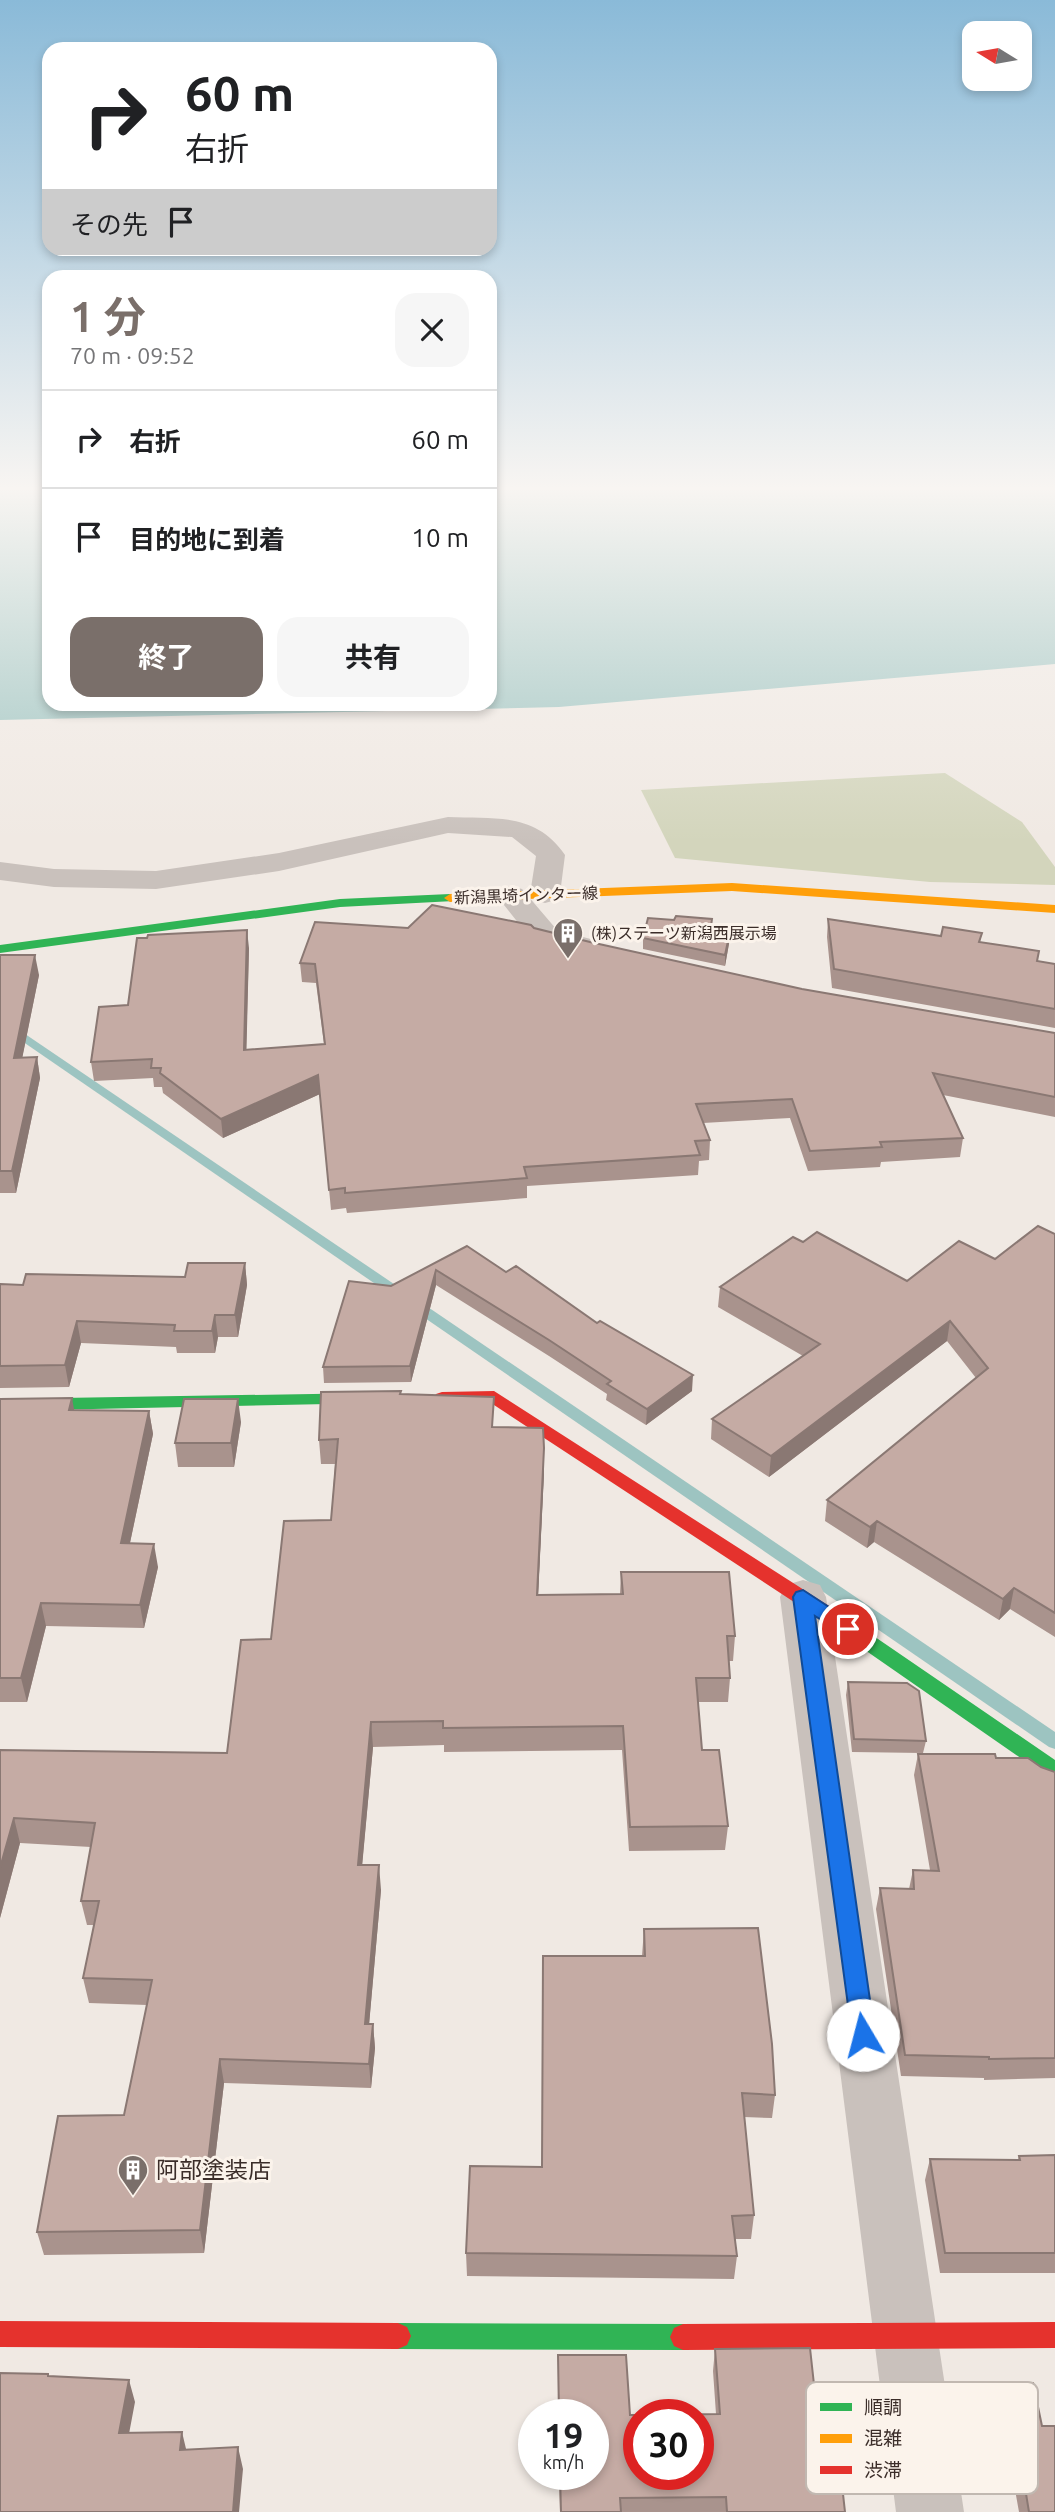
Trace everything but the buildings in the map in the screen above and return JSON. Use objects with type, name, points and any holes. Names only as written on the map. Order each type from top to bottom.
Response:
[{"type":"street","points":[[0,871],[54,878],[156,880],[279,862],[448,825],[519,829],[537,840],[551,855],[545,894]]},
{"type":"street","name":"新潟黒埼インター線","points":[[0,949],[340,903],[511,895],[732,887],[1055,909]]},
{"type":"street","points":[[511,895],[546,937],[616,955]]},
{"type":"street","points":[[425,1398],[494,1397],[803,1597],[1055,1771]]},
{"type":"street","points":[[0,1405],[384,1399]]},
{"type":"street","points":[[803,1597],[912,2382]]},
{"type":"street","points":[[0,2334],[1055,2335]]},
{"type":"street","points":[[927,2494],[930,2512]]},
{"type":"green space","points":[[945,773],[1022,822],[1055,867],[1055,885],[930,882],[675,858],[641,790]]},
{"type":"water","points":[[0,607],[42,607],[42,711],[387,711],[0,720]]},
{"type":"water","points":[[497,607],[1055,607],[1055,664],[559,707],[497,708]]},
{"type":"waterway","points":[[0,1021],[1055,1742]]},
{"type":"traffic: fast","points":[[0,949],[340,903],[450,898]]},
{"type":"traffic: fast","points":[[0,1405],[372,1399]]},
{"type":"traffic: fast","points":[[833,1618],[1055,1771]]},
{"type":"traffic: fast","points":[[398,2336],[683,2337]]},
{"type":"traffic: slow","points":[[450,898],[732,887],[1055,909]]},
{"type":"traffic: jam","points":[[442,1398],[494,1397],[833,1618]]},
{"type":"traffic: jam","points":[[0,2334],[398,2336]]},
{"type":"traffic: jam","points":[[683,2337],[1055,2335]]},
{"type":"place","name":"(株)ステーツ新潟西展示場","points":[[568,960]]},
{"type":"place","name":"阿部塗装店","points":[[133,2197]]},
{"type":"route","points":[[848,1629],[803,1597],[863,2035]]}]
